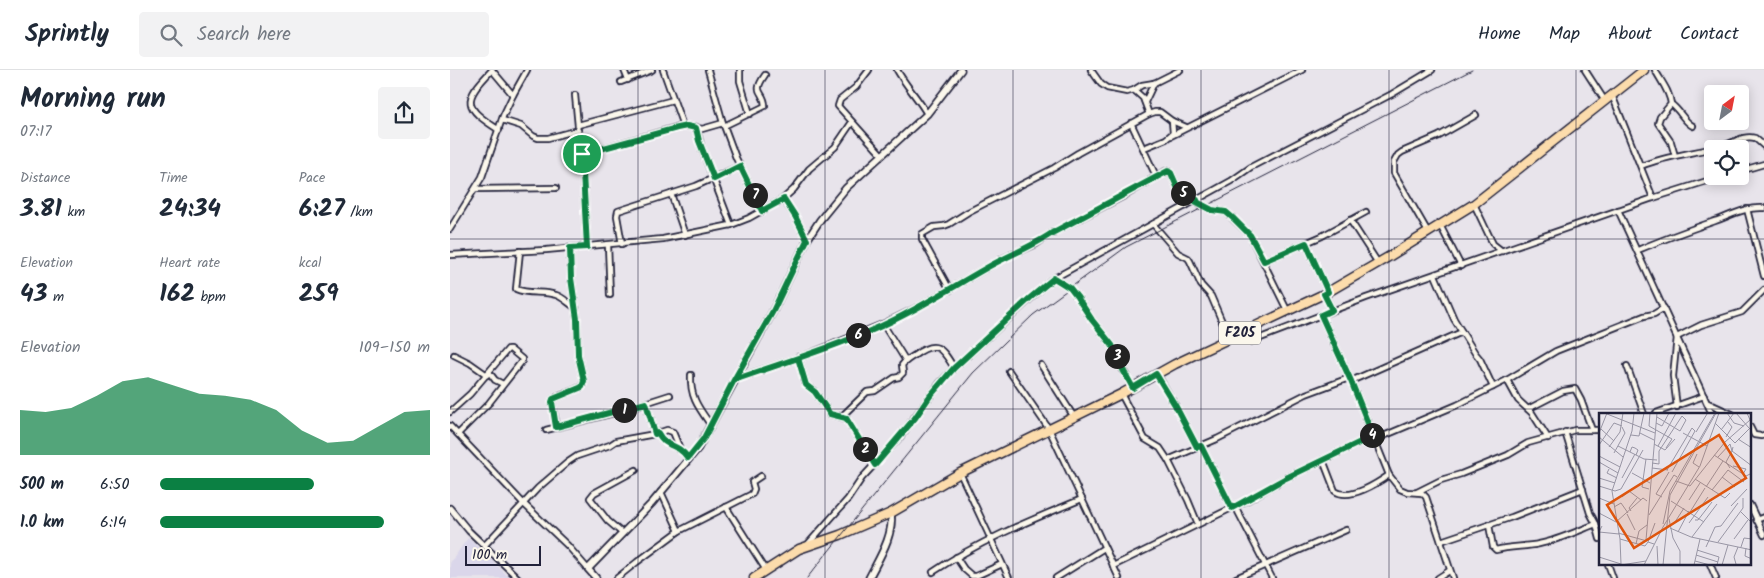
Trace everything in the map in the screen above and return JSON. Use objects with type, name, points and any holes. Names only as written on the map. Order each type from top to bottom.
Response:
[{"type":"main road","name":"F205","points":[[754,578],[806,546],[840,535],[891,513],[960,473],[1133,388],[1156,374],[1229,338],[1326,293],[1474,204],[1644,70]]},
{"type":"street","points":[[499,130],[481,118],[474,110],[470,101],[473,92],[492,70],[513,95]]},
{"type":"street","points":[[450,229],[476,190],[502,120],[527,70]]},
{"type":"street","points":[[624,70],[628,80]]},
{"type":"street","points":[[621,82],[652,70]]},
{"type":"street","points":[[663,70],[683,126]]},
{"type":"street","points":[[708,70],[723,124],[740,166],[762,211]]},
{"type":"street","points":[[740,70],[740,82],[750,114]]},
{"type":"street","points":[[869,70],[856,87],[838,103],[839,108],[882,155]]},
{"type":"street","points":[[897,70],[918,98],[927,114]]},
{"type":"street","points":[[588,569],[661,492],[698,448],[773,311],[807,240],[820,220],[840,196],[927,114],[962,70]]},
{"type":"street","points":[[1091,70],[1106,88],[1127,92],[1142,85],[1154,83],[1180,70]]},
{"type":"street","points":[[1144,148],[1170,137],[1186,127],[1302,70]]},
{"type":"street","points":[[806,546],[848,499],[862,478],[910,425],[930,396],[954,368],[1054,278],[1231,182],[1251,167],[1392,94],[1432,70]]},
{"type":"street","points":[[1585,70],[1605,101]]},
{"type":"street","points":[[1655,70],[1668,94],[1670,104],[1680,111],[1688,123],[1694,126]]},
{"type":"street","points":[[582,154],[683,126],[702,129],[750,114],[765,106],[765,100],[758,88],[765,75]]},
{"type":"street","points":[[1145,102],[1154,83]]},
{"type":"street","points":[[1134,90],[1145,102],[1149,114]]},
{"type":"street","points":[[575,94],[582,154],[587,247]]},
{"type":"street","points":[[1612,95],[1653,198]]},
{"type":"street","points":[[502,120],[521,126],[538,138],[548,138],[674,100]]},
{"type":"street","points":[[1670,104],[1660,117],[1658,124],[1671,142],[1675,156]]},
{"type":"street","points":[[950,290],[922,239],[922,234],[934,227],[949,224],[968,212],[1054,168],[1149,114],[1160,112],[1172,121],[1186,127]]},
{"type":"street","points":[[1428,232],[1394,173],[1394,162],[1402,152],[1439,136],[1476,115]]},
{"type":"street","points":[[1170,137],[1174,130],[1172,121]]},
{"type":"street","points":[[450,255],[622,244],[685,235],[731,225],[784,199],[794,189],[808,169],[835,147],[852,122]]},
{"type":"street","points":[[1131,123],[1156,176]]},
{"type":"street","points":[[696,128],[699,141],[731,225]]},
{"type":"street","points":[[1641,166],[1657,160],[1725,145],[1744,138],[1751,137],[1759,140],[1764,146]]},
{"type":"street","points":[[1749,168],[1764,164]]},
{"type":"street","points":[[622,244],[617,216],[618,211],[714,179],[740,166]]},
{"type":"street","points":[[734,380],[798,358],[883,324],[950,290],[987,267],[1036,244],[1052,233],[1168,171],[1171,173],[1186,206]]},
{"type":"street","points":[[1153,224],[1178,253],[1190,261],[1201,284],[1211,296],[1229,338],[1250,342],[1332,310],[1704,182]]},
{"type":"street","points":[[476,190],[556,188]]},
{"type":"street","points":[[1179,191],[1212,210],[1226,212],[1250,235],[1288,312]]},
{"type":"street","points":[[671,194],[685,235]]},
{"type":"street","points":[[784,199],[807,240]]},
{"type":"street","points":[[1474,204],[1493,244],[1502,251]]},
{"type":"street","points":[[1638,250],[1747,209],[1764,208]]},
{"type":"street","points":[[1747,209],[1764,276]]},
{"type":"street","points":[[1618,210],[1712,413]]},
{"type":"street","points":[[1264,261],[1341,227],[1366,212]]},
{"type":"street","points":[[1350,220],[1378,263]]},
{"type":"street","points":[[1440,225],[1461,266]]},
{"type":"street","points":[[1306,243],[1332,310]]},
{"type":"street","points":[[608,245],[610,294]]},
{"type":"street","points":[[556,427],[553,399],[584,385],[578,355],[576,308],[571,278],[570,248]]},
{"type":"street","points":[[520,251],[516,290],[556,295],[576,308]]},
{"type":"street","points":[[1435,274],[1450,309],[1462,332],[1480,359],[1493,387]]},
{"type":"street","points":[[1054,278],[1074,292],[1092,320],[1112,345],[1133,388]]},
{"type":"street","points":[[1677,337],[1700,325],[1742,312],[1764,290]]},
{"type":"street","points":[[1112,566],[1234,507],[1323,460],[1373,438],[1415,424],[1493,387],[1556,351],[1644,316],[1654,314],[1664,308]]},
{"type":"street","points":[[1321,315],[1389,474],[1400,489],[1422,493],[1426,497],[1453,578]]},
{"type":"street","points":[[883,324],[906,361]]},
{"type":"street","points":[[1168,460],[1306,394],[1350,379],[1462,332]]},
{"type":"street","points":[[1677,337],[1673,376],[1677,407]]},
{"type":"street","points":[[841,417],[867,392],[875,391],[894,378],[899,377],[903,373],[902,365],[922,350],[932,346],[941,349],[945,352],[954,368]]},
{"type":"street","points":[[450,412],[470,394],[508,349],[522,359],[489,403],[458,434]]},
{"type":"street","points":[[454,355],[488,373],[495,380],[503,384]]},
{"type":"street","points":[[798,358],[806,385],[815,392],[830,414],[846,418],[875,465]]},
{"type":"street","points":[[1041,365],[1074,417]]},
{"type":"street","points":[[1627,366],[1644,413]]},
{"type":"street","points":[[1009,371],[1049,429],[1119,578]]},
{"type":"street","points":[[1156,374],[1234,507],[1272,578]]},
{"type":"street","points":[[691,375],[690,387],[697,406],[710,424]]},
{"type":"street","points":[[1507,380],[1518,400],[1528,409],[1548,438]]},
{"type":"street","points":[[1528,409],[1563,391],[1575,388],[1592,430]]},
{"type":"street","points":[[1121,394],[1145,439],[1160,448],[1168,460],[1198,524]]},
{"type":"street","points":[[546,430],[670,395]]},
{"type":"street","points":[[1658,413],[1704,396]]},
{"type":"street","points":[[646,403],[656,434],[662,440],[680,450]]},
{"type":"street","points":[[1708,404],[1730,413]]},
{"type":"street","points":[[450,426],[524,504],[568,546],[596,578]]},
{"type":"street","points":[[484,546],[548,478],[577,456],[610,445],[616,441],[656,434],[667,430],[673,432],[680,450],[688,458]]},
{"type":"street","points":[[1414,493],[1441,480],[1508,455],[1528,443],[1575,430],[1599,430]]},
{"type":"street","points":[[1752,431],[1754,435],[1764,435]]},
{"type":"street","points":[[1565,432],[1590,513],[1599,535]]},
{"type":"street","points":[[1323,460],[1335,491],[1344,495],[1349,495],[1372,485],[1389,474]]},
{"type":"street","points":[[622,532],[603,515],[590,498],[598,490],[636,470]]},
{"type":"street","points":[[960,473],[1009,578]]},
{"type":"street","points":[[617,578],[679,531],[752,494],[754,489],[752,482],[762,476]]},
{"type":"street","points":[[1441,540],[1489,526],[1583,489]]},
{"type":"street","points":[[661,492],[679,531]]},
{"type":"street","points":[[933,572],[956,556],[991,538],[1082,499]]},
{"type":"street","points":[[450,508],[469,531],[518,578]]},
{"type":"street","points":[[726,508],[766,570]]},
{"type":"street","points":[[1752,510],[1764,535]]},
{"type":"street","points":[[869,578],[890,533],[891,513]]},
{"type":"street","points":[[1756,520],[1764,517]]},
{"type":"street","points":[[1489,526],[1493,547],[1496,550],[1545,542],[1596,524]]},
{"type":"street","points":[[1236,578],[1346,530]]},
{"type":"street","points":[[1056,578],[1104,548]]},
{"type":"street","points":[[956,556],[972,576],[1002,564]]},
{"type":"street","points":[[1609,566],[1613,578]]},
{"type":"street","points":[[1711,566],[1716,578]]},
{"type":"street","points":[[1438,578],[1450,571]]},
{"type":"shaded area","points":[[468,538],[509,577],[511,575],[515,578],[450,578],[450,563]]},
{"type":"railway","points":[[807,578],[973,373],[1033,315],[1126,247],[1472,70]]},
{"type":"route","points":[[582,154],[587,247],[570,248],[570,263],[577,319],[578,355],[584,385],[553,399],[556,427],[646,403],[655,434],[658,433],[662,440],[680,450],[688,458],[698,448],[704,438],[734,380],[798,358],[802,369],[806,385],[815,392],[830,414],[846,418],[875,465],[900,437],[940,383],[954,368],[1054,278],[1070,288],[1112,345],[1133,388],[1156,374],[1197,447],[1201,446],[1217,474],[1232,508],[1286,478],[1373,436],[1351,381],[1321,315],[1332,310],[1324,294],[1328,292],[1306,243],[1264,261],[1246,230],[1226,212],[1204,207],[1195,201],[1197,200],[1179,191],[1171,173],[1168,171],[1052,233],[1036,244],[1004,258],[920,306],[870,331],[734,380],[773,311],[807,240],[784,199],[762,211],[740,166],[714,179],[696,128],[687,126],[677,128],[582,154]]}]
